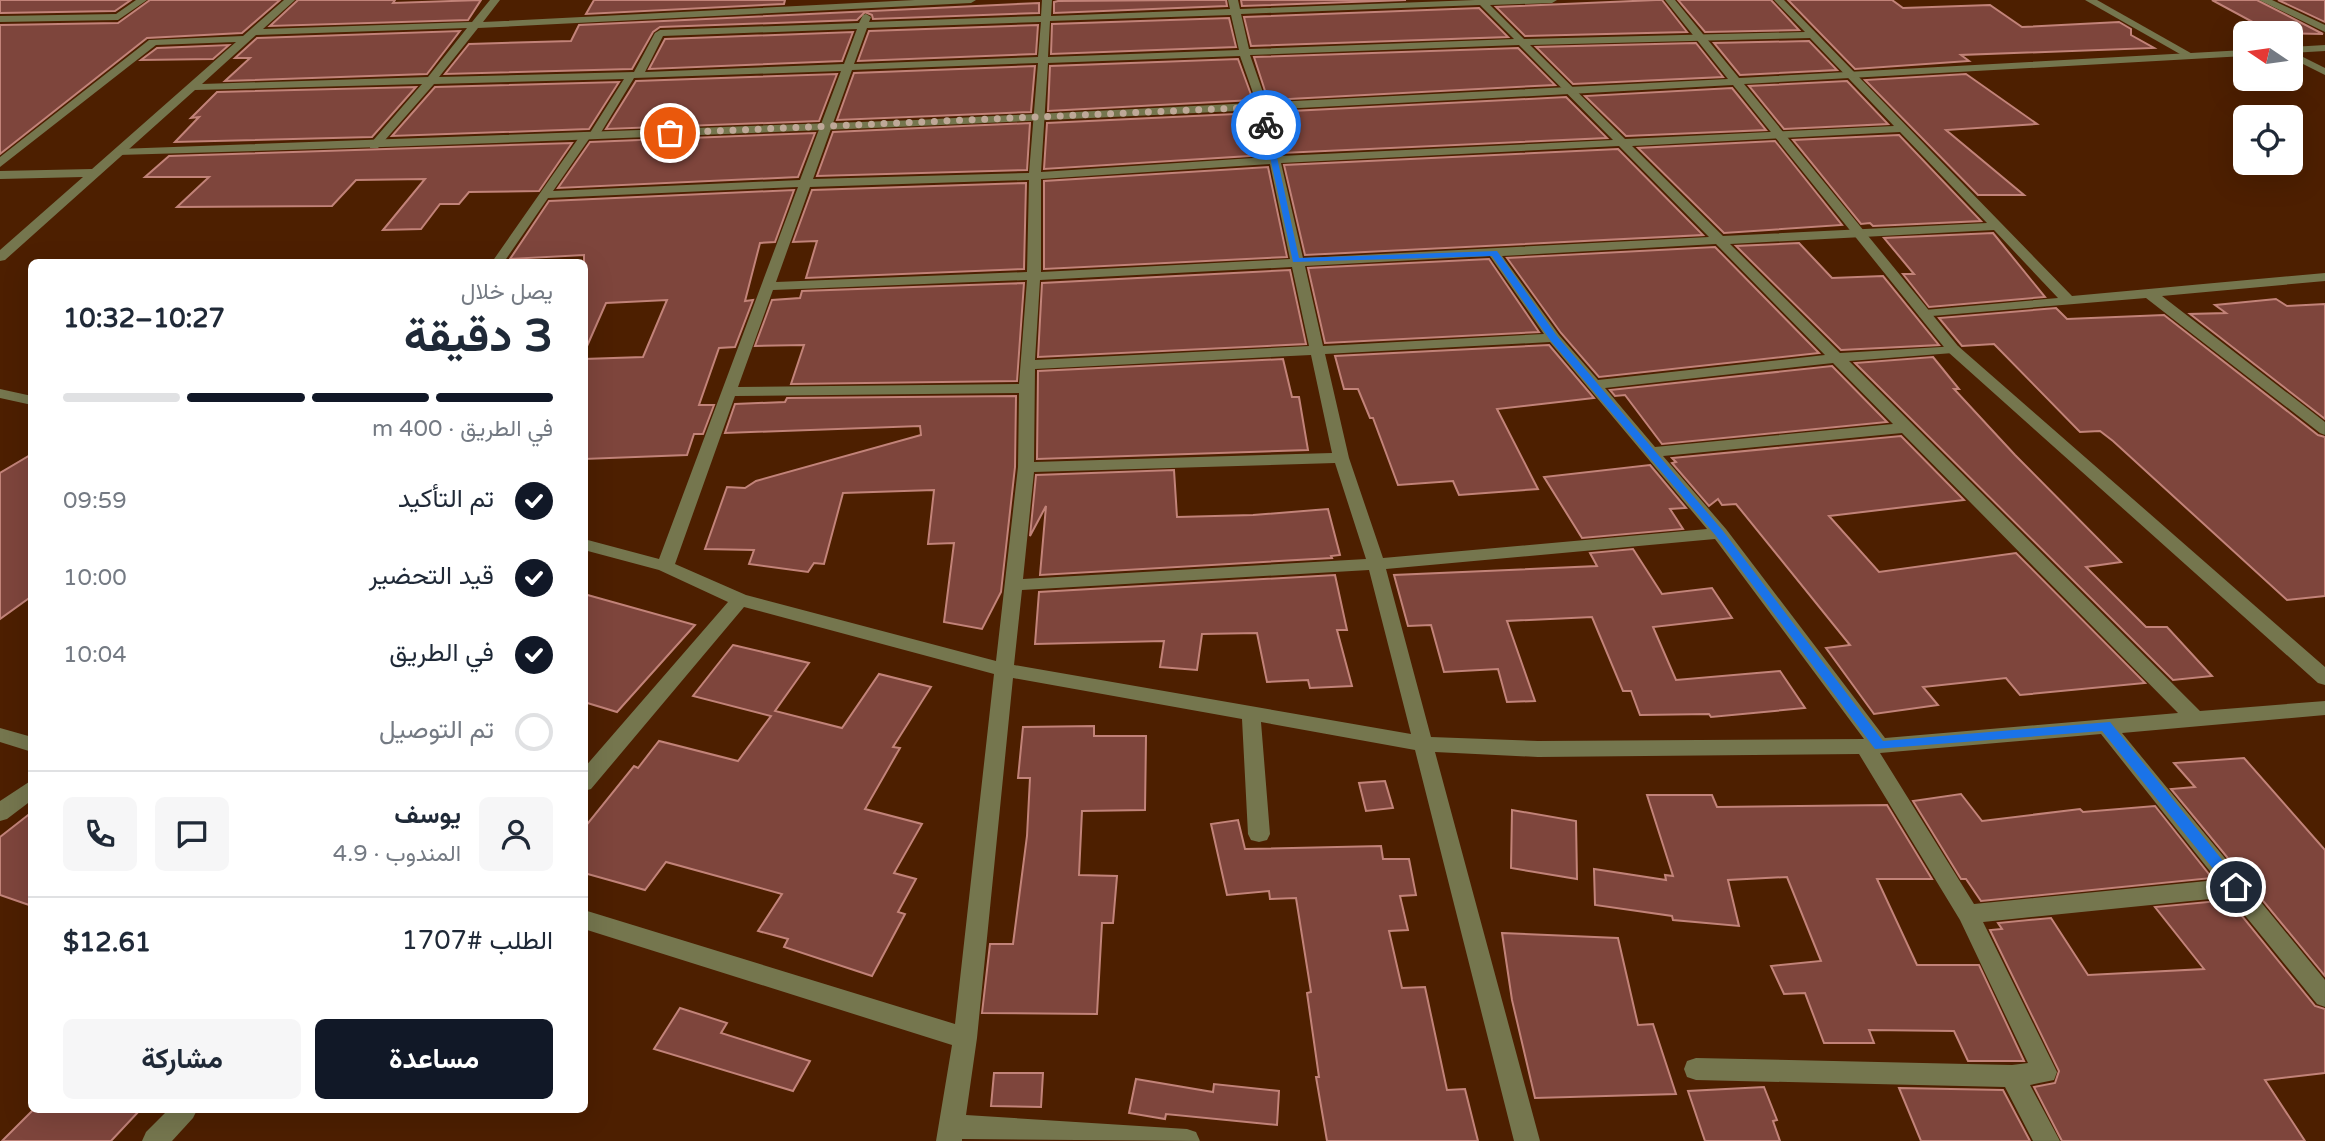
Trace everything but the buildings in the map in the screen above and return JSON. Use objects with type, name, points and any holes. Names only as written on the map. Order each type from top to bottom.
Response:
[{"type":"street","points":[[1,20],[118,17],[142,0]]},
{"type":"street","points":[[0,257],[290,0]]},
{"type":"street","points":[[374,146],[495,0]]},
{"type":"street","points":[[734,11],[740,0]]},
{"type":"street","points":[[1,172],[153,42],[872,2],[971,0]]},
{"type":"street","points":[[1047,0],[1035,176],[1034,276],[1026,388],[1026,467],[965,1038],[950,1133],[1187,1141]]},
{"type":"street","points":[[500,259],[544,195],[634,75],[660,33],[862,27],[1234,6],[1552,0]]},
{"type":"street","points":[[1670,0],[1953,349],[2325,678]]},
{"type":"street","points":[[1779,0],[2069,301]]},
{"type":"street","points":[[2090,0],[2191,56]]},
{"type":"street","points":[[2264,0],[2325,29]]},
{"type":"street","points":[[665,565],[872,2]]},
{"type":"street","points":[[1482,2],[2196,719]]},
{"type":"street","points":[[1234,6],[1245,54],[1263,107],[1341,458],[1376,565],[1425,744],[1527,1141]]},
{"type":"street","points":[[191,87],[846,68],[1700,36],[1813,35]]},
{"type":"street","points":[[2303,51],[2325,48]]},
{"type":"street","points":[[118,152],[374,146],[1263,107],[2233,54]]},
{"type":"street","points":[[2303,59],[2325,72]]},
{"type":"street","points":[[544,195],[1035,176],[1274,159],[1903,129]]},
{"type":"street","points":[[1,172],[93,173]]},
{"type":"street","points":[[769,286],[1034,276],[1997,226]]},
{"type":"street","points":[[1494,253],[1554,338],[1720,533],[1872,746],[1968,914],[2045,1072],[2011,1076],[1696,1069]]},
{"type":"street","points":[[1925,314],[2324,277]]},
{"type":"street","points":[[2149,293],[2325,430]]},
{"type":"street","points":[[1027,365],[1554,338]]},
{"type":"street","points":[[1592,385],[1836,358],[1953,349]]},
{"type":"street","points":[[729,392],[1026,388]]},
{"type":"street","points":[[0,393],[28,400]]},
{"type":"street","points":[[1651,452],[1904,428]]},
{"type":"street","points":[[1026,467],[1341,458]]},
{"type":"street","points":[[1013,586],[1376,565],[1720,533]]},
{"type":"street","points":[[588,545],[665,565],[740,600],[1005,670],[1425,744],[1538,749],[1872,746],[2325,708]]},
{"type":"street","points":[[588,778],[740,600]]},
{"type":"street","points":[[1251,713],[1259,834]]},
{"type":"street","points":[[2105,726],[2325,997]]},
{"type":"street","points":[[0,735],[28,744]]},
{"type":"street","points":[[0,813],[28,791]]},
{"type":"street","points":[[1968,914],[2236,887]]},
{"type":"street","points":[[588,920],[965,1038]]},
{"type":"street","points":[[2011,1076],[2047,1141]]},
{"type":"street","points":[[155,1141],[181,1113]]},
{"type":"way so far","points":[[670,133],[1263,107],[1266,125]]},
{"type":"route","points":[[1266,125],[1296,261],[1494,253],[1554,338],[1720,533],[1880,746],[2105,726],[2236,887]]}]
